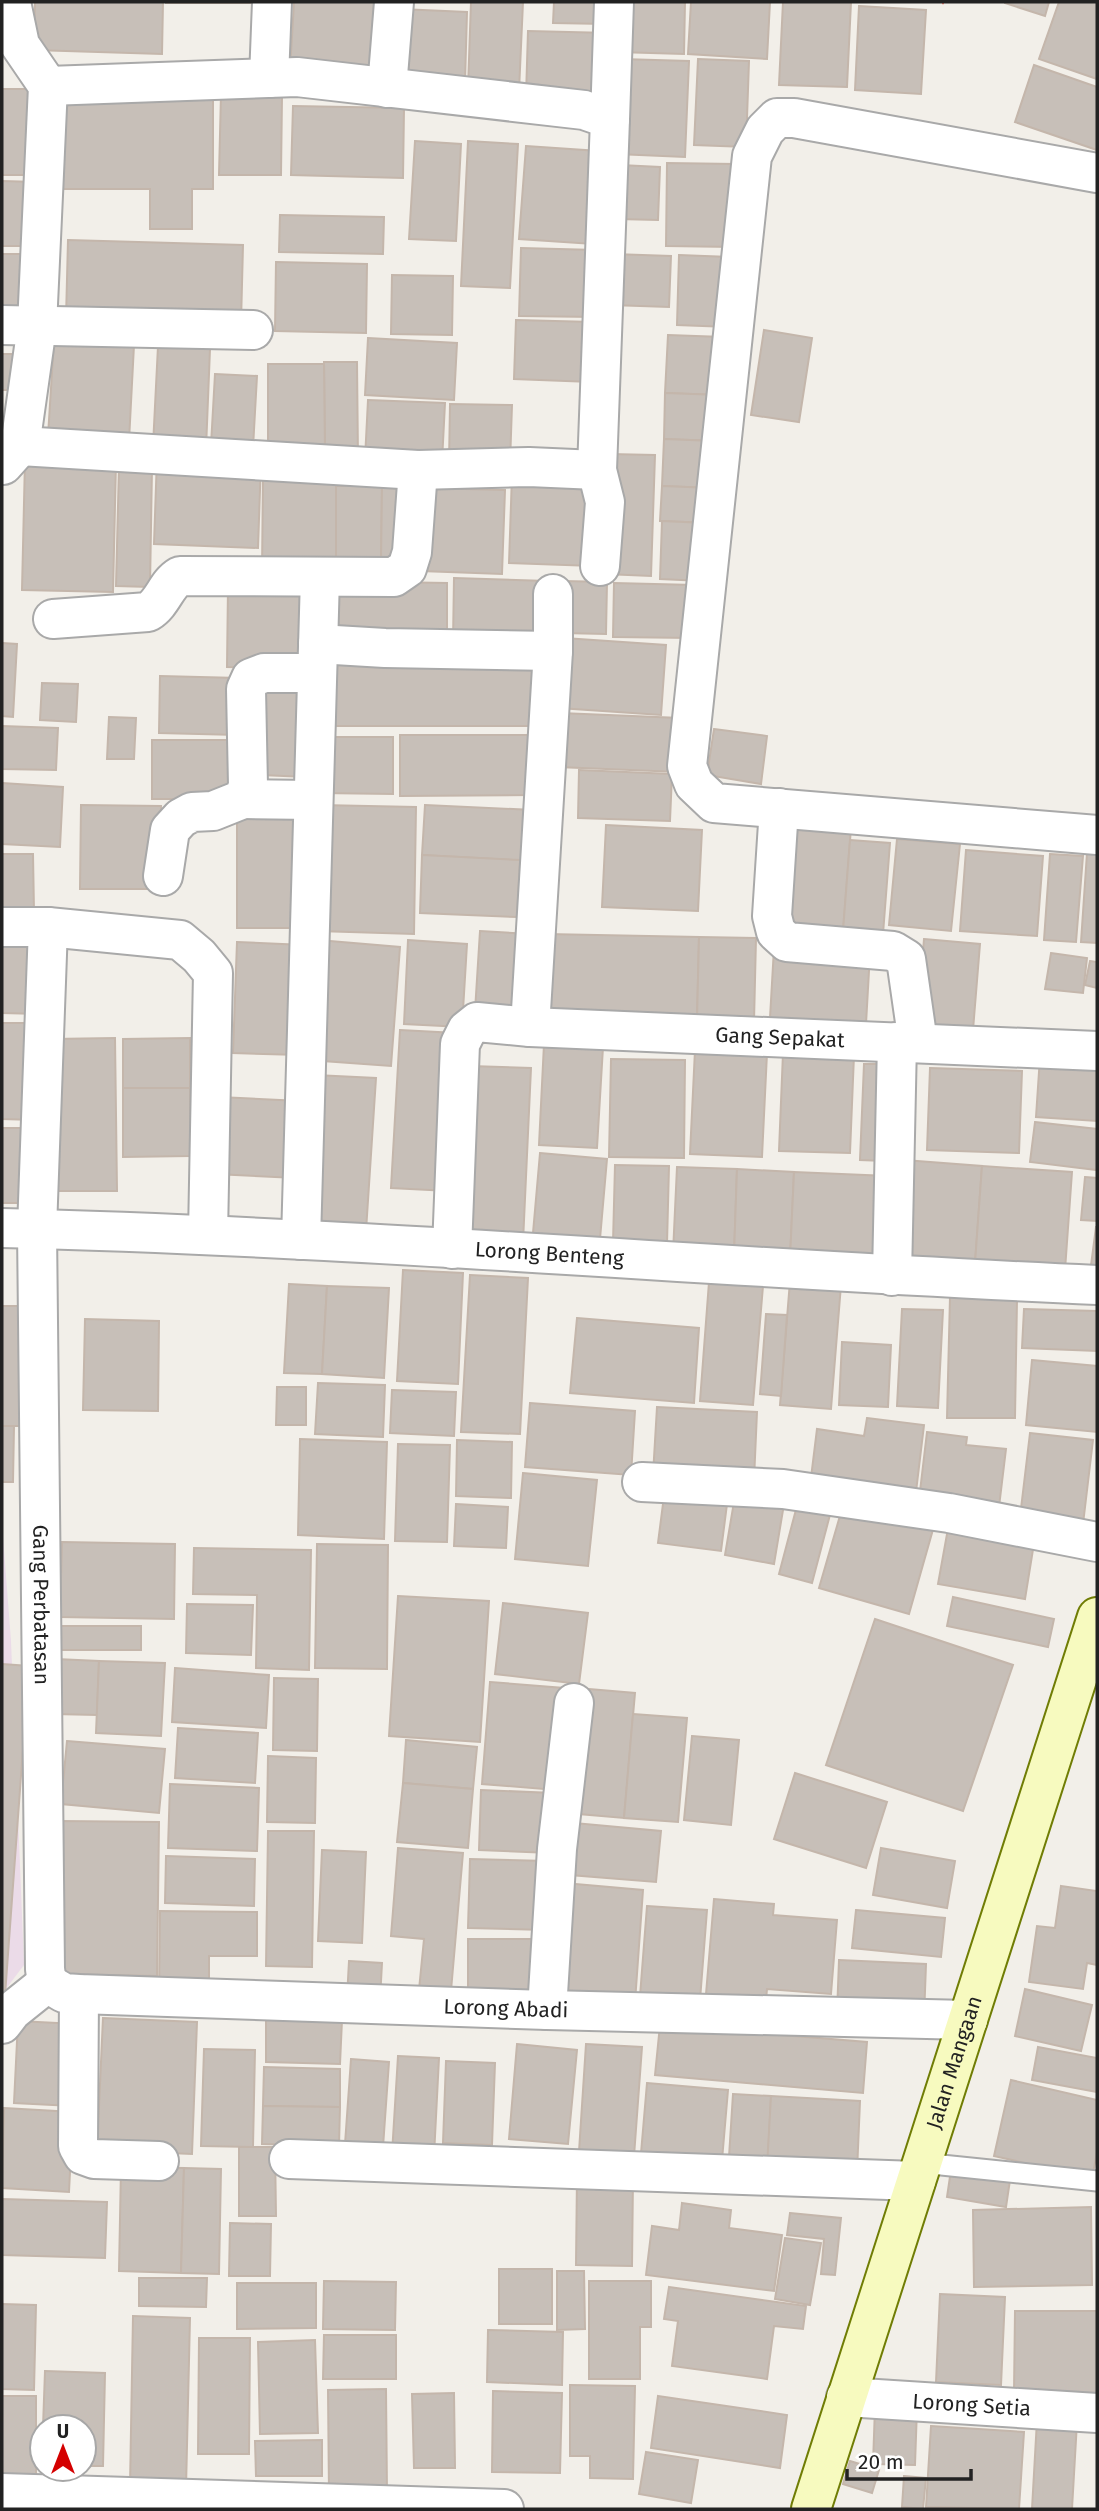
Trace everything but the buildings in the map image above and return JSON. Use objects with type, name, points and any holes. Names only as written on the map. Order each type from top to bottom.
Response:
[{"type":"street","points":[[11,2],[20,46],[48,86],[19,325],[11,456],[418,470],[529,467],[597,470]]},
{"type":"street","points":[[269,78],[272,2]]},
{"type":"street","points":[[387,88],[394,2]]},
{"type":"street","points":[[600,566],[605,502],[597,470],[614,2]]},
{"type":"street","points":[[48,86],[297,77],[584,110],[610,119]]},
{"type":"street","points":[[1097,173],[794,118],[777,118],[765,130],[752,156],[687,766],[694,784],[713,803],[1097,835]]},
{"type":"street","points":[[19,325],[253,330]]},
{"type":"street","points":[[53,619],[148,612],[157,606],[173,580],[180,576],[394,577],[407,568],[412,552],[418,470]]},
{"type":"street","points":[[301,1240],[320,577]]},
{"type":"street","points":[[530,1027],[553,651],[553,594]]},
{"type":"street","points":[[243,799],[248,786],[246,689],[251,678],[318,659],[385,648],[553,651]]},
{"type":"street","points":[[163,876],[170,830],[181,818],[192,812],[213,811],[243,799],[313,800]]},
{"type":"street","points":[[779,808],[772,916],[776,932],[788,942],[892,951],[900,953],[906,959],[908,1042],[892,1276]]},
{"type":"street","points":[[2,927],[48,927],[180,940],[199,956],[213,973],[208,1236]]},
{"type":"street","name":"Gang Perbatasan","points":[[48,927],[19,1228],[45,1969],[63,1988],[78,2146],[83,2155],[94,2159],[159,2161]]},
{"type":"street","name":"Gang Sepakat","points":[[452,1249],[460,1044],[467,1031],[477,1022],[530,1027],[1097,1051]]},
{"type":"street","name":"Lorong Benteng","points":[[19,1228],[301,1240],[892,1276],[1097,1285]]},
{"type":"street","points":[[642,1482],[783,1489],[949,1513],[1097,1542]]},
{"type":"street","name":"Jalan Mangaan","points":[[811,2509],[1097,1617]]},
{"type":"street","points":[[547,2010],[557,1849],[574,1703]]},
{"type":"street","points":[[2,2024],[12,2011],[63,1988]]},
{"type":"street","name":"Lorong Abadi","points":[[63,1988],[547,2010],[968,2020]]},
{"type":"street","points":[[289,2159],[919,2172]]},
{"type":"street","name":"Lorong Setia","points":[[846,2397],[1097,2413]]},
{"type":"street","points":[[2,2493],[504,2509]]},
{"type":"lane","points":[[919,2172],[1097,2181]]},
{"type":"shaded area","points":[[2,1524],[11,1641],[24,1965],[2,1994]]}]
